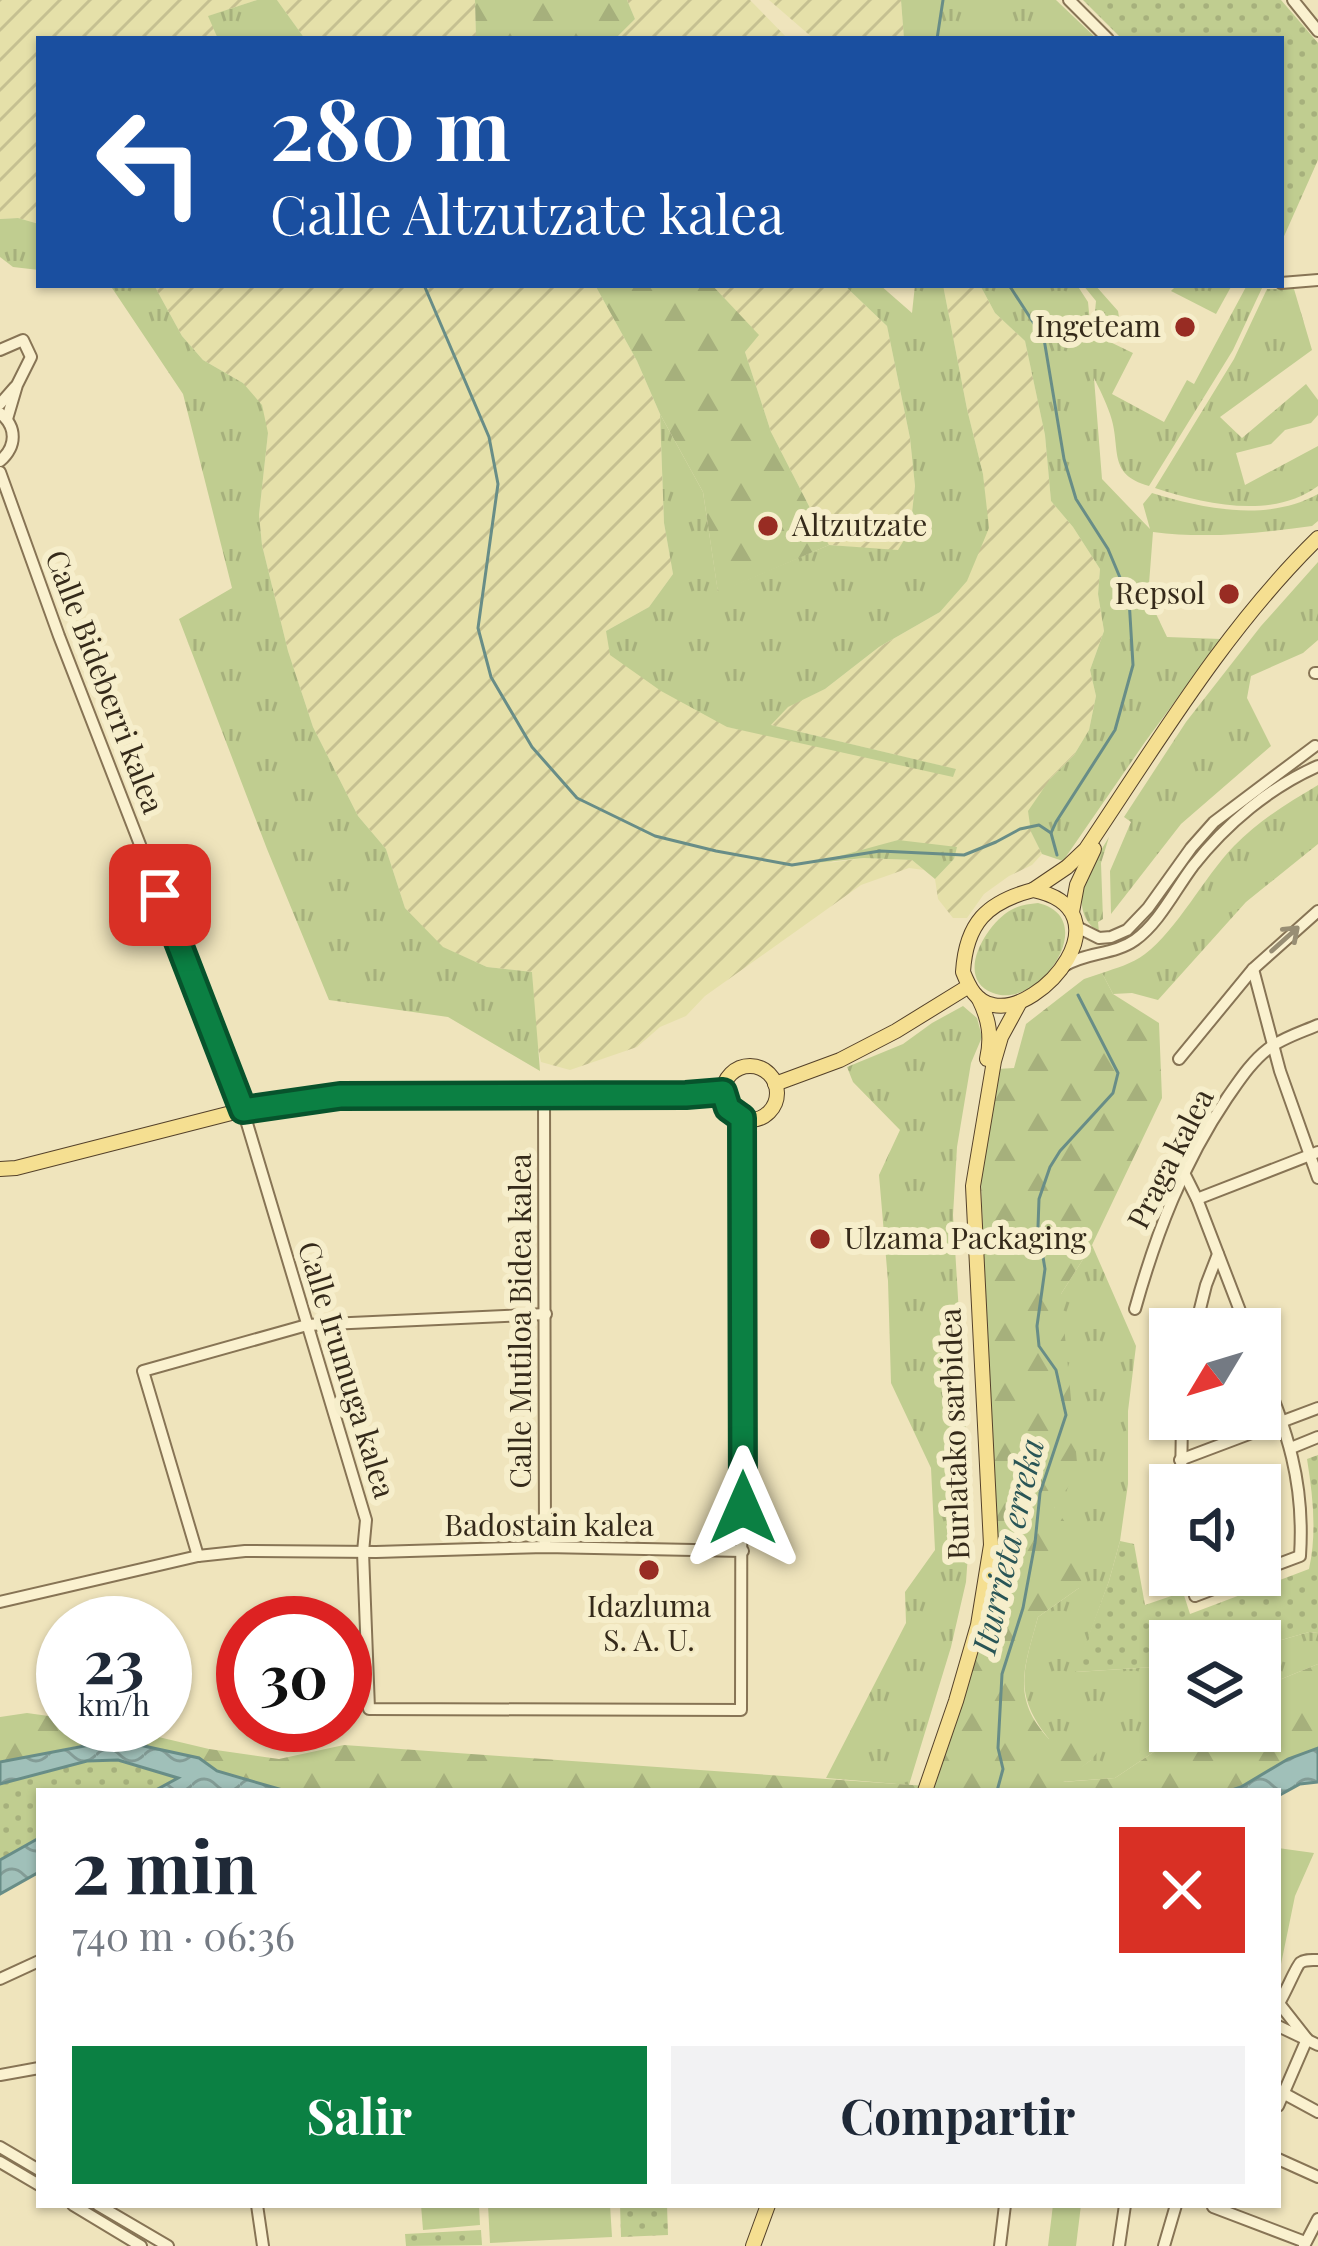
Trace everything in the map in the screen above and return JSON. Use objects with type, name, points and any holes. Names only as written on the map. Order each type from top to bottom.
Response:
[{"type":"main road","points":[[1318,538],[1192,688],[1086,850],[1033,890],[998,902],[982,915],[964,955],[963,972],[974,992],[992,1005],[1006,1006],[1037,992],[1061,968],[1077,940],[1077,885],[1090,856],[1186,710],[1250,624],[1318,548]]},
{"type":"main road","points":[[1033,890],[1062,899],[1074,919]]},
{"type":"main road","points":[[775,1084],[840,1060],[974,992]]},
{"type":"main road","name":"Burlatako sarbidea","points":[[923,1784],[963,1656],[983,1542],[968,1218],[971,1162],[989,1054],[988,1017],[974,992]]},
{"type":"main road","name":"Burlatako sarbidea","points":[[923,1784],[956,1701],[978,1624],[991,1545],[974,1186],[994,1061],[1020,1002]]},
{"type":"main road","points":[[746,1066],[764,1070],[775,1084],[776,1100],[766,1114],[742,1118],[728,1108],[723,1092],[730,1075],[746,1066]]},
{"type":"main road","points":[[0,1169],[243,1110],[340,1096],[723,1092]]},
{"type":"main road","points":[[753,2246],[767,2208]]},
{"type":"street","points":[[1069,0],[1105,36]]},
{"type":"street","points":[[1293,0],[1318,31]]},
{"type":"street","points":[[1284,284],[1318,280]]},
{"type":"street","points":[[0,350],[23,340],[31,357],[2,412],[14,435],[0,461]]},
{"type":"street","name":"Calle Bideberri kalea","points":[[0,472],[243,1110]]},
{"type":"street","points":[[1074,919],[1100,938],[1127,930],[1214,822],[1264,782],[1317,751]]},
{"type":"street","points":[[1061,968],[1085,955],[1136,940],[1203,854],[1317,751]]},
{"type":"street","points":[[1179,1059],[1253,969],[1318,910]]},
{"type":"street","points":[[1253,969],[1273,1045],[1314,1153],[1318,1178]]},
{"type":"street","points":[[1273,1045],[1318,1025]]},
{"type":"street","name":"Praga kalea","points":[[1135,1309],[1155,1240],[1184,1174],[1230,1095],[1254,1061],[1273,1045]]},
{"type":"street","name":"Calle Mutiloa Bidea kalea","points":[[544,1096],[545,1546]]},
{"type":"street","name":"Calle Irumuga kalea","points":[[243,1110],[366,1520],[369,1709],[741,1710],[743,1551]]},
{"type":"street","points":[[742,1118],[743,1551]]},
{"type":"street","points":[[1197,1198],[1314,1153]]},
{"type":"street","points":[[1184,1174],[1238,1308]]},
{"type":"street","points":[[1200,1308],[1218,1254]]},
{"type":"street","points":[[198,1556],[143,1371],[307,1325],[546,1314]]},
{"type":"street","points":[[1180,1460],[1318,1408]]},
{"type":"street","points":[[1281,1563],[1300,1556],[1301,1503],[1282,1422]]},
{"type":"street","points":[[1291,1448],[1318,1437]]},
{"type":"street","points":[[1180,1464],[1181,1440]]},
{"type":"street","name":"Badostain kalea","points":[[0,1602],[198,1556],[245,1551],[545,1546],[743,1551]]},
{"type":"street","points":[[1281,1999],[1298,1964],[1318,1960]]},
{"type":"street","points":[[0,1979],[36,1962]]},
{"type":"street","points":[[1281,2004],[1312,2042]]},
{"type":"street","points":[[1281,2027],[1312,2042]]},
{"type":"street","points":[[1281,2098],[1312,2042]]},
{"type":"street","points":[[0,2075],[36,2069]]},
{"type":"street","points":[[1283,2093],[1318,2112]]},
{"type":"street","points":[[0,2147],[36,2168]]},
{"type":"street","points":[[1281,2159],[1318,2177]]},
{"type":"street","points":[[0,2162],[36,2183]]},
{"type":"street","points":[[78,2208],[141,2246]]},
{"type":"street","points":[[103,2208],[168,2246]]},
{"type":"street","points":[[257,2208],[263,2246]]},
{"type":"street","points":[[1000,2246],[1005,2208]]},
{"type":"street","points":[[1119,2246],[1125,2208]]},
{"type":"street","points":[[1164,2246],[1175,2208]]},
{"type":"street","points":[[1215,2208],[1304,2244],[1318,2219]]},
{"type":"shaded area","points":[[0,0],[257,0],[209,16],[217,36],[36,36],[36,223],[0,219]]},
{"type":"shaded area","points":[[277,0],[475,0],[476,36],[303,36]]},
{"type":"shaded area","points":[[627,0],[750,0],[785,36],[618,36],[635,19]]},
{"type":"shaded area","points":[[769,0],[901,0],[904,36],[811,36]]},
{"type":"shaded area","points":[[156,288],[597,288],[660,414],[664,523],[673,574],[649,607],[606,631],[727,727],[955,769],[771,725],[788,706],[825,689],[879,647],[940,612],[967,580],[988,528],[983,474],[944,288],[982,288],[995,313],[1025,341],[1045,435],[1051,501],[1100,569],[1098,594],[1104,631],[1090,670],[1096,696],[1089,730],[1074,755],[1050,779],[1031,832],[1042,854],[984,894],[967,918],[953,918],[938,899],[935,879],[954,859],[898,840],[828,863],[864,858],[912,860],[924,870],[909,868],[861,885],[637,1047],[570,1070],[541,1062],[532,972],[487,967],[442,947],[405,908],[386,849],[358,816],[313,727],[262,545],[259,515],[268,433],[243,383],[203,360],[182,336]]},
{"type":"shaded area","points":[[715,288],[847,288],[887,326],[915,486],[910,530],[898,551],[829,545],[771,432],[745,352],[758,335]]},
{"type":"green space","points":[[257,0],[277,0],[303,36],[217,36],[208,16]]},
{"type":"green space","points":[[475,0],[627,0],[635,19],[618,36],[476,36]]},
{"type":"green space","points":[[901,0],[1056,0],[1094,36],[904,36]]},
{"type":"green space","points":[[1083,0],[1281,0],[1318,43],[1318,160],[1284,236],[1284,36],[1119,36]]},
{"type":"green space","points":[[0,219],[36,223],[36,270],[13,267],[0,257]]},
{"type":"green space","points":[[112,288],[156,288],[182,336],[203,360],[243,383],[262,405],[268,433],[259,515],[262,545],[313,727],[358,816],[386,849],[405,908],[443,947],[487,967],[532,972],[540,1071],[448,1017],[329,1000],[179,619],[232,588],[183,394]]},
{"type":"green space","points":[[597,288],[715,288],[759,335],[745,352],[771,432],[829,545],[718,593],[703,492]]},
{"type":"green space","points":[[847,288],[883,288],[912,313],[915,288],[944,288],[983,474],[989,528],[967,581],[940,612],[879,647],[825,689],[788,707],[771,725],[956,769],[953,777],[727,727],[661,691],[610,655],[606,631],[649,607],[673,574],[664,523],[660,414],[703,492],[718,592],[829,545],[898,550],[910,530],[915,486],[887,326]]},
{"type":"green space","points":[[982,288],[1079,288],[1088,302],[1092,343],[1096,301],[1085,288],[1098,288],[1118,311],[1121,329],[1108,341],[1133,353],[1112,394],[1164,422],[1187,380],[1194,384],[1245,288],[1262,288],[1233,350],[1149,486],[1135,481],[1121,467],[1110,414],[1094,378],[1102,479],[1150,529],[1143,504],[1152,493],[1236,510],[1278,508],[1318,494],[1318,521],[1312,526],[1213,535],[1153,532],[1148,597],[1167,637],[1221,639],[1063,861],[1042,854],[1031,832],[1028,811],[1089,730],[1096,696],[1090,670],[1104,631],[1098,594],[1100,569],[1051,501],[1045,435],[1025,341],[995,313]]},
{"type":"green space","points":[[1174,288],[1230,288],[1216,314],[1171,291]]},
{"type":"green space","points":[[1267,289],[1294,289],[1312,350],[1220,417],[1242,438],[1306,384],[1318,400],[1318,415],[1311,423],[1285,430],[1271,444],[1236,453],[1245,485],[1318,446],[1318,486],[1300,497],[1259,506],[1216,503],[1155,488],[1234,359]]},
{"type":"green space","points":[[1318,562],[1318,640],[1303,653],[1251,676],[1247,698],[1271,746],[1181,824],[1111,914],[1110,871],[1131,822],[1124,817],[1186,722]]},
{"type":"green space","points":[[1318,785],[1318,844],[1246,902],[1158,1000],[1113,994],[1102,973],[1145,954],[1244,837]]},
{"type":"green space","points":[[1109,837],[1101,863],[1103,919],[1098,922],[1099,932],[1088,922],[1082,899],[1089,873]]},
{"type":"green space","points":[[898,840],[957,847],[954,859],[935,879],[912,860],[814,863]]},
{"type":"green space","points":[[1038,903],[1056,912],[1064,926],[1057,960],[1028,989],[1011,995],[981,986],[975,964],[992,926],[1011,910]]},
{"type":"green space","points":[[1102,973],[1113,994],[1159,1023],[1162,1098],[1092,1245],[1061,1294],[1078,1473],[1054,1507],[1090,1556],[1079,1588],[1038,1617],[1025,1666],[1029,1709],[1049,1739],[1105,1743],[1063,1782],[1115,1778],[1154,1752],[1281,1752],[1281,1679],[1318,1664],[1318,1748],[1238,1788],[276,1788],[217,1771],[199,1758],[145,1752],[192,1752],[192,1745],[279,1759],[312,1752],[372,1752],[372,1747],[926,1786],[995,1536],[981,1181],[997,1069],[1014,1068],[1026,1024],[1084,979]]},
{"type":"green space","points":[[963,1006],[977,1018],[982,1037],[971,1063],[957,1147],[953,1215],[971,1512],[966,1582],[909,1785],[826,1778],[906,1623],[905,1592],[935,1550],[931,1468],[891,1383],[879,1175],[900,1130],[853,1082],[847,1067],[903,1044]]},
{"type":"green space","points":[[1092,1245],[1136,1346],[1120,1541],[1076,1672],[1149,1667],[1149,1752],[1154,1752],[1115,1778],[1060,1782],[1091,1760],[1090,1739],[1049,1739],[1030,1708],[1024,1680],[1038,1617],[1079,1588],[1054,1507],[1061,1294]]},
{"type":"green space","points":[[1318,1455],[1318,1633],[1281,1640],[1281,1620],[1149,1620],[1149,1667],[1075,1672],[1120,1541],[1134,1544],[1145,1605],[1184,1596],[1190,1614],[1238,1596],[1281,1596],[1281,1580],[1309,1569],[1313,1514],[1307,1459]]},
{"type":"green space","points":[[1318,1633],[1318,1664],[1281,1679],[1281,1640]]},
{"type":"green space","points":[[36,1714],[36,1752],[49,1752],[0,1762],[0,1717]]},
{"type":"green space","points":[[118,1760],[181,1779],[161,1788],[36,1788],[36,1840],[0,1860],[0,1784],[87,1761]]},
{"type":"green space","points":[[1281,1848],[1314,1853],[1295,1896],[1281,1964]]},
{"type":"green space","points":[[421,2208],[479,2208],[480,2225],[423,2230]]},
{"type":"green space","points":[[488,2208],[610,2208],[612,2237],[490,2243]]},
{"type":"green space","points":[[620,2208],[667,2208],[668,2235],[621,2237]]},
{"type":"green space","points":[[1053,2208],[1081,2208],[1076,2246],[1048,2246]]},
{"type":"green space","points":[[481,2230],[482,2245],[406,2246],[405,2234]]},
{"type":"water","points":[[1318,1748],[1318,1782],[1300,1784],[1281,1794],[1281,1788],[1238,1788],[1241,1787],[1288,1759]]},
{"type":"water","points":[[53,1752],[171,1752],[276,1788],[160,1788],[178,1778],[118,1760],[87,1761],[0,1784],[0,1762]]},
{"type":"water","points":[[36,1840],[36,1874],[0,1894],[0,1860]]},
{"type":"waterway","name":"Iturrieta erreka","points":[[937,36],[943,0]]},
{"type":"waterway","points":[[425,288],[489,437],[498,484],[478,628],[491,677],[532,747],[577,798],[655,836],[792,865],[880,851],[964,855],[1020,829],[1039,825],[1051,833]]},
{"type":"waterway","name":"Iturrieta erreka","points":[[1011,288],[1044,339],[1064,459],[1076,499],[1108,549],[1129,599],[1133,665],[1115,730],[1056,822],[1051,833],[1057,855]]},
{"type":"waterway","name":"Iturrieta erreka","points":[[998,1788],[1003,1769],[998,1748],[1002,1674],[1023,1608],[1040,1493],[1066,1415],[1056,1370],[1039,1346],[1045,1269],[1039,1199],[1060,1151],[1113,1093],[1118,1073],[1078,995]]},
{"type":"place","name":"Ingeteam","points":[[1185,327]]},
{"type":"place","name":"Altzutzate","points":[[768,526]]},
{"type":"place","name":"Repsol","points":[[1229,594]]},
{"type":"place","name":"Ulzama Packaging","points":[[820,1239]]},
{"type":"place","name":"Idazluma S. A. U.","points":[[649,1570]]},
{"type":"route","points":[[160,895],[243,1110],[340,1096],[723,1092],[728,1108],[742,1118],[743,1508]]}]
